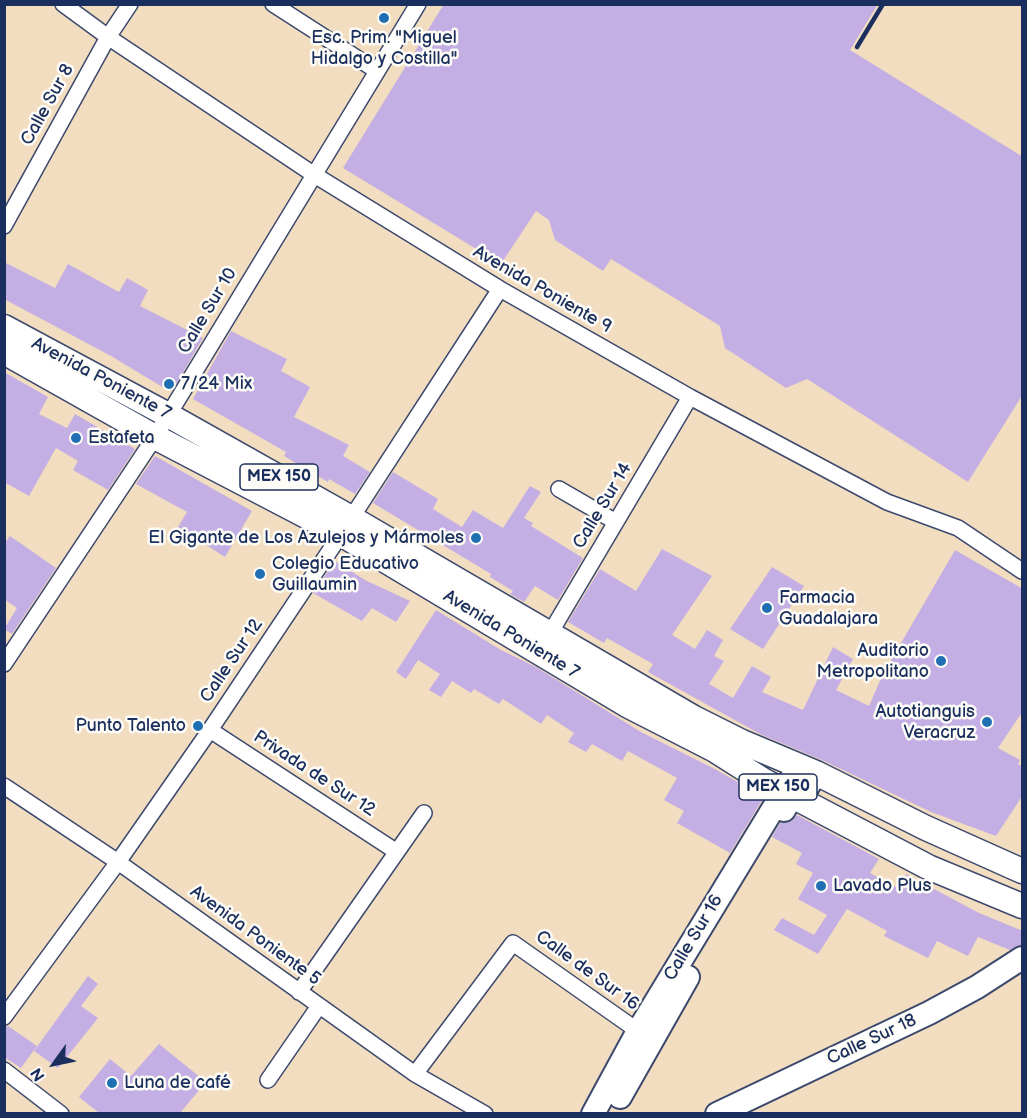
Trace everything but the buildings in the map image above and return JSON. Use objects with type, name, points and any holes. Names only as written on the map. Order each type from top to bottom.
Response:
[{"type":"main road","name":"Avenida Poniente 7","points":[[4,327],[168,415],[627,705],[715,750],[764,781],[800,782]]},
{"type":"main road","name":"Avenida Poniente 7","points":[[4,352],[155,437],[346,526],[549,635],[694,718],[742,742],[928,867],[1023,906]]},
{"type":"main road","points":[[800,782],[904,828],[926,828],[1023,871]]},
{"type":"main road","name":"Calle Sur 16","points":[[593,1113],[638,1031],[800,782]]},
{"type":"main road","name":"Calle Sur 16","points":[[610,1113],[800,782]]},
{"type":"main road","name":"Calle Sur 18","points":[[717,1113],[929,1013],[1023,958]]},
{"type":"street","name":"Avenida Poniente 9","points":[[63,4],[108,37],[313,174],[500,289],[690,397],[887,502],[958,528],[1023,571]]},
{"type":"street","name":"Calle Sur 8","points":[[4,226],[108,37],[130,4]]},
{"type":"street","points":[[273,4],[377,71]]},
{"type":"street","name":"Calle Sur 10","points":[[4,664],[155,437],[418,4]]},
{"type":"street","name":"Calle Sur 12","points":[[4,1017],[118,862],[210,729],[346,526],[500,289]]},
{"type":"street","name":"Calle Sur 14","points":[[549,635],[690,397]]},
{"type":"street","points":[[559,489],[616,522]]},
{"type":"street","name":"Privada de Sur 12","points":[[210,729],[397,852]]},
{"type":"street","name":"Avenida Poniente 5","points":[[4,786],[118,862],[415,1074],[485,1113]]},
{"type":"street","points":[[299,992],[424,813]]},
{"type":"street","name":"Calle de Sur 16","points":[[415,1074],[513,943],[638,1031]]},
{"type":"street","points":[[268,1080],[319,1006]]},
{"type":"street","points":[[4,1070],[61,1113]]},
{"type":"railway","points":[[857,47],[883,4]]},
{"type":"place","name":"Esc. Prim. \"Miguel Hidalgo y Costilla\"","points":[[384,18]]},
{"type":"place","name":"7/24 Mix","points":[[169,384]]},
{"type":"place","name":"Estafeta","points":[[76,438]]},
{"type":"place","name":"El Gigante de Los Azulejos y Mármoles","points":[[476,538]]},
{"type":"place","name":"Colegio Educativo Guillaumin","points":[[260,574]]},
{"type":"place","name":"Farmacia Guadalajara","points":[[767,608]]},
{"type":"place","name":"Auditorio Metropolitano","points":[[941,661]]},
{"type":"place","name":"Autotianguis Veracruz","points":[[987,722]]},
{"type":"place","name":"Punto Talento","points":[[198,726]]},
{"type":"place","name":"Lavado Plus","points":[[821,886]]},
{"type":"place","name":"Luna de café","points":[[112,1083]]}]
